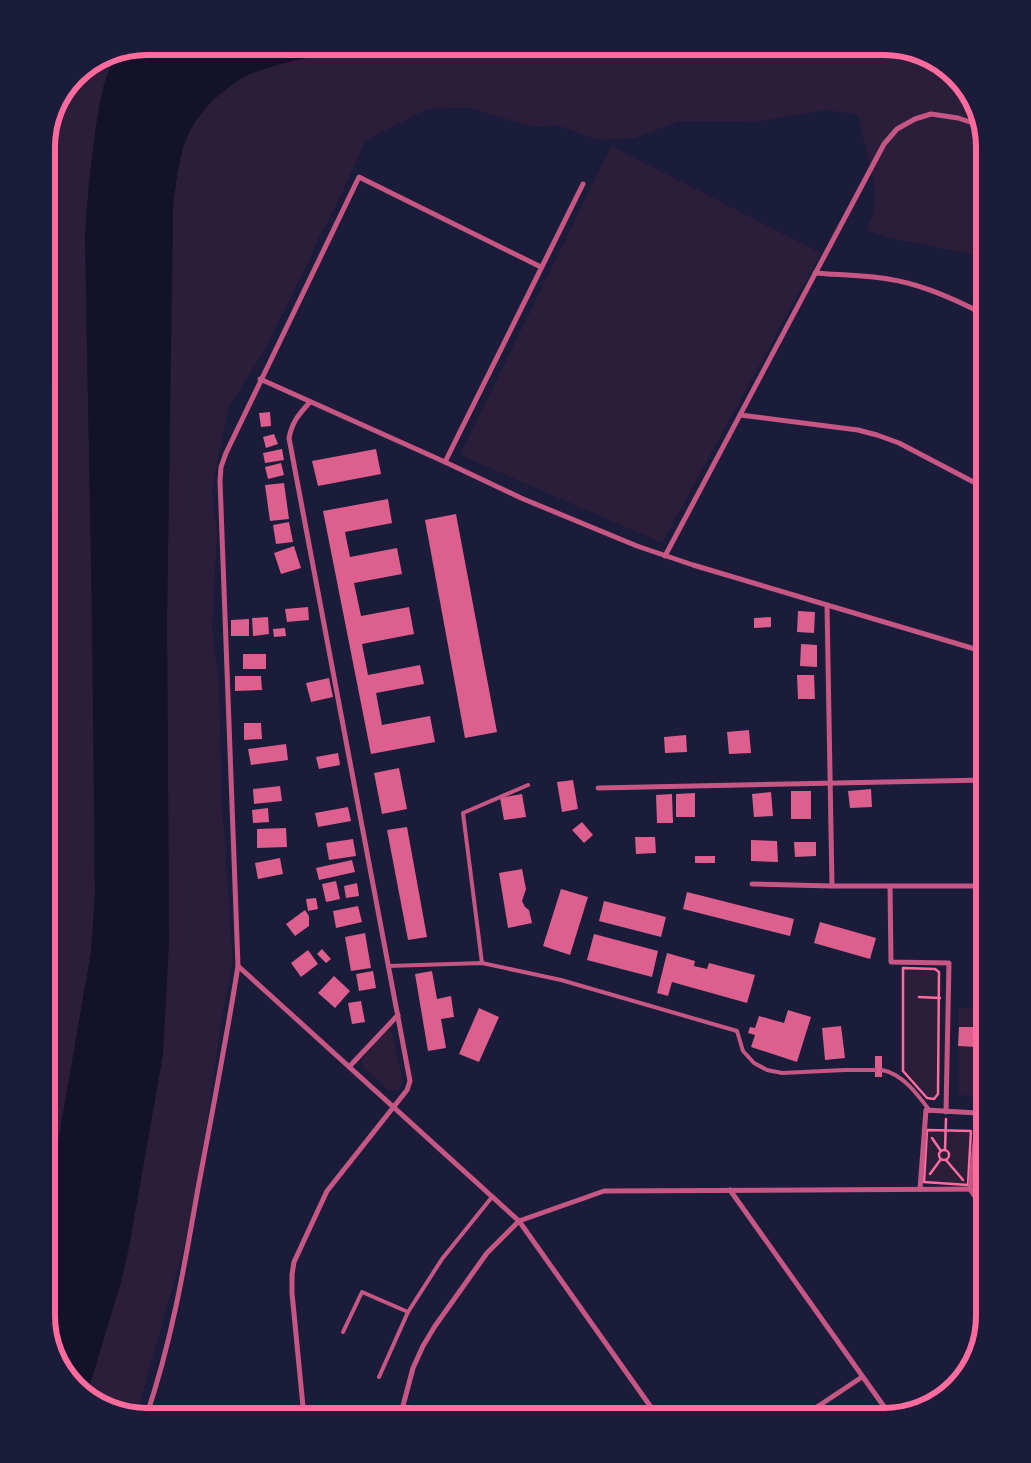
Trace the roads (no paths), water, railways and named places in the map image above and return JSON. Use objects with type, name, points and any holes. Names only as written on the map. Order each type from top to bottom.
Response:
[{"type":"street","points":[[664,556],[884,144],[897,128],[931,114],[958,118],[973,123]]},
{"type":"street","points":[[148,1408],[175,1314],[228,1030],[238,966],[221,467],[260,379],[359,177],[541,267]]},
{"type":"street","points":[[445,462],[583,184]]},
{"type":"street","points":[[815,274],[888,279],[952,299],[976,311]]},
{"type":"street","points":[[260,379],[521,498],[664,556],[976,649]]},
{"type":"street","points":[[303,1408],[292,1293],[294,1262],[327,1191],[407,1090],[410,1081],[289,438],[291,427],[297,416],[310,402]]},
{"type":"street","points":[[740,414],[858,430],[878,435],[899,443],[976,483]]},
{"type":"street","points":[[827,605],[832,886]]},
{"type":"street","points":[[598,788],[976,780]]},
{"type":"street","points":[[752,884],[976,886]]},
{"type":"street","points":[[890,886],[891,962],[949,963],[946,1112]]},
{"type":"street","points":[[238,966],[519,1221],[652,1408]]},
{"type":"street","points":[[349,1067],[398,1015]]},
{"type":"street","points":[[920,1189],[925,1111],[976,1113]]},
{"type":"street","points":[[976,1130],[969,1187],[976,1198]]},
{"type":"street","points":[[402,1408],[413,1368],[435,1326],[487,1253],[519,1221],[604,1191],[976,1188]]},
{"type":"street","points":[[730,1190],[885,1408]]},
{"type":"street","points":[[816,1408],[862,1377]]},
{"type":"lane","points":[[482,963],[463,813],[528,785]]},
{"type":"lane","points":[[388,966],[482,963],[561,980],[738,1031],[743,1051],[754,1064],[767,1070],[782,1073],[876,1070]]},
{"type":"lane","points":[[882,1070],[899,1077],[916,1092],[930,1111]]},
{"type":"lane","points":[[379,1377],[408,1312],[442,1259],[492,1197]]},
{"type":"lane","points":[[343,1332],[362,1292],[408,1312]]}]
